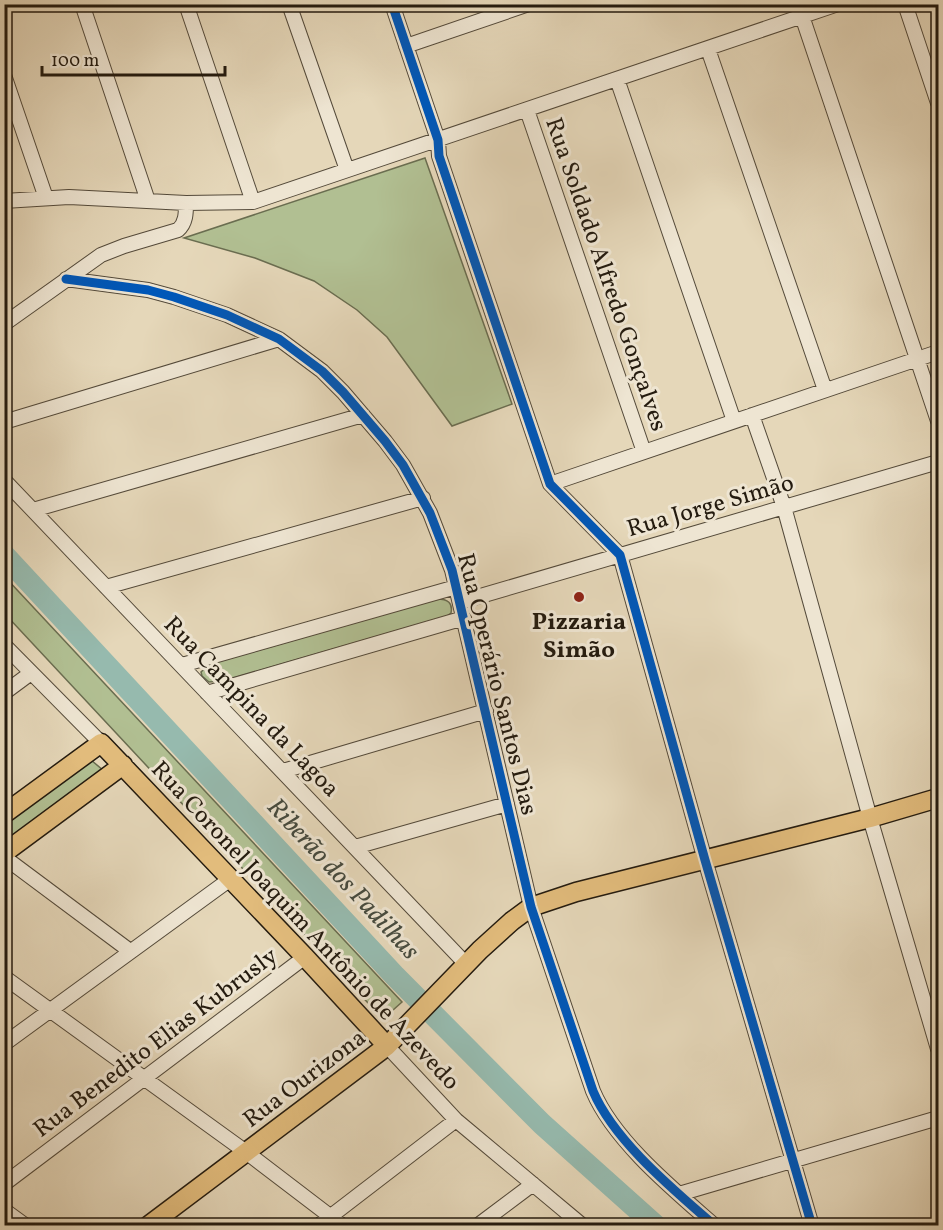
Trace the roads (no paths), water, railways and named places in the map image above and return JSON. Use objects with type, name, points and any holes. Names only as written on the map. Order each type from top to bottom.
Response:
[{"type":"main road","name":"Rua Coronel Joaquim Antônio de Azevedo","points":[[101,743],[229,880],[305,957],[380,1040]]},
{"type":"main road","points":[[4,814],[101,743]]},
{"type":"main road","points":[[4,855],[123,765]]},
{"type":"main road","name":"Rua Ourizona","points":[[148,1226],[368,1060],[380,1040],[408,1024],[496,934],[531,907],[559,896],[870,818],[939,798]]},
{"type":"street","points":[[82,4],[148,201]]},
{"type":"street","points":[[186,4],[253,202]]},
{"type":"street","points":[[289,4],[347,170]]},
{"type":"street","points":[[392,4],[438,140],[440,156],[550,484],[620,555],[705,860],[812,1226]]},
{"type":"street","points":[[406,46],[529,4]]},
{"type":"street","points":[[4,201],[107,197],[148,201],[253,202],[708,49],[800,11],[838,4]]},
{"type":"street","points":[[904,4],[938,100]]},
{"type":"street","points":[[800,11],[939,421]]},
{"type":"street","points":[[708,49],[825,390]]},
{"type":"street","points":[[4,75],[46,198]]},
{"type":"street","points":[[617,80],[734,421]]},
{"type":"street","name":"Rua Soldado Alfredo Gonçalves","points":[[527,110],[644,452]]},
{"type":"street","points":[[4,324],[95,259],[114,249],[178,230],[182,226],[186,202]]},
{"type":"street","name":"Rua Operário Santos Dias","points":[[66,279],[148,290],[174,297],[227,315],[279,339],[322,371],[363,415],[403,465],[423,498],[446,552],[464,618],[531,907],[598,1104],[620,1135],[715,1226]]},
{"type":"street","points":[[4,422],[279,339]]},
{"type":"street","points":[[550,484],[939,352]]},
{"type":"street","points":[[33,510],[363,415]]},
{"type":"street","points":[[752,415],[784,507],[870,818],[939,1049]]},
{"type":"street","name":"Rua Jorge Simão","points":[[460,602],[939,462]]},
{"type":"street","name":"Rua Campina da Lagoa","points":[[4,480],[466,964]]},
{"type":"street","points":[[106,587],[423,498]]},
{"type":"street","points":[[182,665],[456,586]]},
{"type":"street","points":[[207,693],[464,618]]},
{"type":"street","name":"Rua Coronel Joaquim Antônio de Azevedo","points":[[4,645],[101,743]]},
{"type":"street","points":[[4,693],[31,673]]},
{"type":"street","points":[[283,771],[486,711]]},
{"type":"street","points":[[355,848],[507,804]]},
{"type":"street","points":[[4,855],[130,951]]},
{"type":"street","points":[[4,1044],[229,880]]},
{"type":"street","name":"Rua Benedito Elias Kubrusly","points":[[4,1184],[305,957]]},
{"type":"street","points":[[4,977],[246,1152],[343,1226]]},
{"type":"street","name":"Rua Coronel Joaquim Antônio de Azevedo","points":[[380,1040],[456,1120],[583,1226]]},
{"type":"street","points":[[679,1194],[939,1118]]},
{"type":"street","points":[[318,1226],[456,1120]]},
{"type":"street","points":[[477,1226],[533,1184]]},
{"type":"street","points":[[4,1210],[26,1226]]},
{"type":"waterway","name":"Riberão dos Padilhas","points":[[4,555],[394,975],[542,1124],[656,1226]]},
{"type":"place","name":"Pizzaria Simão","points":[[579,597]]}]
